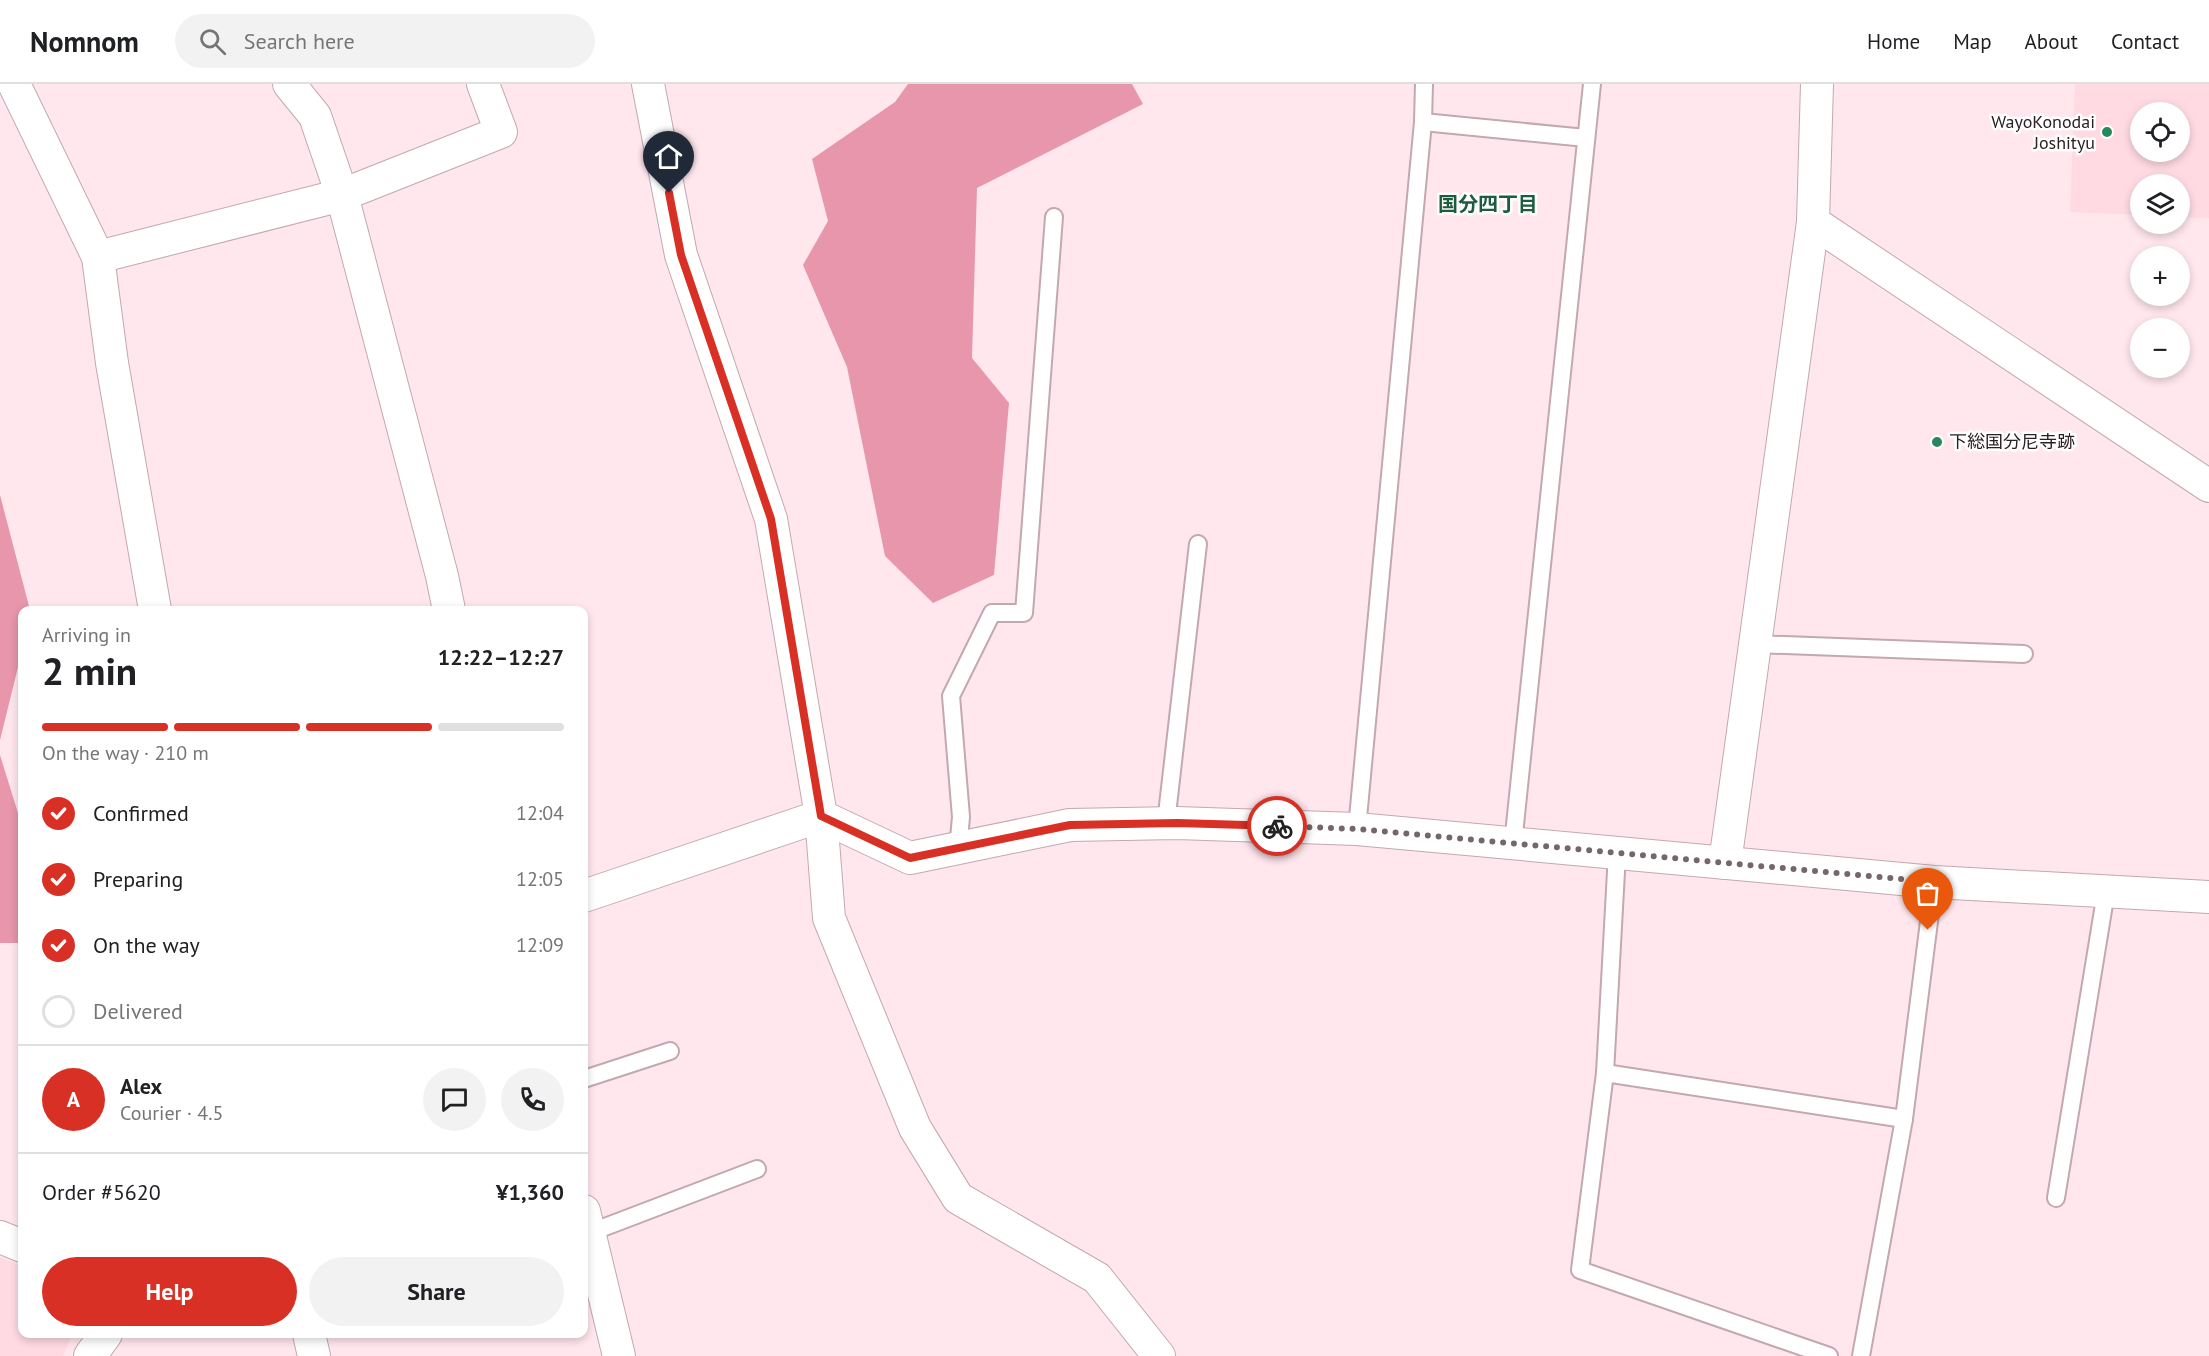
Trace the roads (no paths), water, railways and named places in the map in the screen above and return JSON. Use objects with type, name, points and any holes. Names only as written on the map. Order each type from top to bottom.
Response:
[{"type":"street","points":[[290,84],[315,116],[342,195],[448,606]]},
{"type":"street","points":[[98,257],[342,195],[501,132],[483,84]]},
{"type":"street","points":[[648,84],[681,255],[771,519],[821,816],[829,918],[915,1128],[958,1198],[1097,1278],[1159,1356]]},
{"type":"street","points":[[1725,863],[1813,222],[1817,84]]},
{"type":"street","points":[[21,86],[98,257],[112,363],[154,606]]},
{"type":"street","points":[[1813,222],[2209,486]]},
{"type":"street","points":[[588,895],[821,816],[910,858],[1070,825],[1166,823],[1357,829],[1934,882],[2209,897]]},
{"type":"street","points":[[588,1230],[619,1356]]},
{"type":"street","points":[[0,1237],[18,1244]]},
{"type":"street","points":[[310,1338],[314,1356]]},
{"type":"lane","points":[[1357,829],[1425,84]]},
{"type":"lane","points":[[1513,844],[1592,84]]},
{"type":"lane","points":[[1423,122],[1586,138]]},
{"type":"lane","points":[[958,849],[961,817],[951,696],[992,613],[1024,613],[1054,217]]},
{"type":"lane","points":[[1166,823],[1198,543]]},
{"type":"lane","points":[[1755,644],[2024,654]]},
{"type":"lane","points":[[1617,853],[1605,1073],[1580,1270],[1829,1356]]},
{"type":"lane","points":[[1861,1356],[1904,1119],[1934,882]]},
{"type":"lane","points":[[2056,1198],[2106,892]]},
{"type":"lane","points":[[588,1078],[670,1051]]},
{"type":"lane","points":[[1605,1073],[1904,1119]]},
{"type":"lane","points":[[588,1221],[757,1169]]},
{"type":"place","name":"WayoKonodai Joshityu","points":[[2107,132]]},
{"type":"place","name":"下総国分尼寺跡","points":[[1937,442]]},
{"type":"district","name":"国分四丁目","points":[[1488,204]]}]
